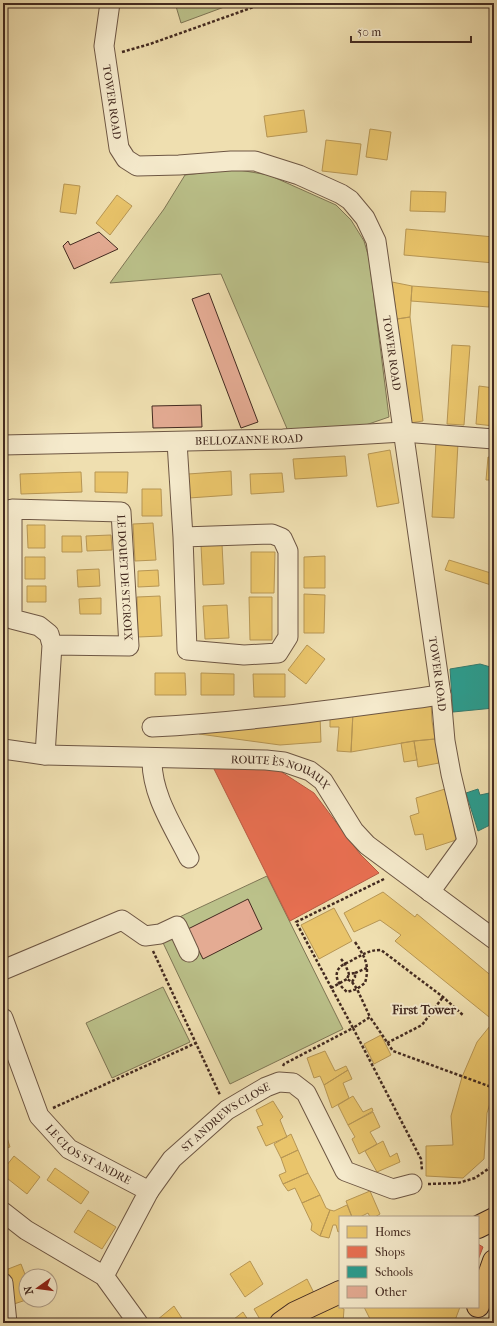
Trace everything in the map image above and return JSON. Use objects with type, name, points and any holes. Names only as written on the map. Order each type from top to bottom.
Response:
[{"type":"main road","points":[[479,1226],[494,1219]]},
{"type":"main road","points":[[479,1304],[494,1261]]},
{"type":"main road","points":[[281,1323],[295,1313],[339,1292]]},
{"type":"main road","points":[[472,1323],[478,1308]]},
{"type":"street","name":"TOWER ROAD","points":[[110,3],[104,46],[105,57],[119,148],[126,159],[137,166],[255,161],[299,175],[341,194],[350,200],[365,218],[376,241],[382,274],[441,695],[445,741],[466,841],[430,892]]},
{"type":"street","name":"BELLOZANNE ROAD","points":[[3,445],[283,439],[403,432],[494,439]]},
{"type":"street","points":[[177,442],[183,537],[187,650],[244,656],[278,653],[288,637],[288,551],[282,538],[272,534],[183,537]]},
{"type":"street","name":"LE DOUET DE ST.CROIX","points":[[12,509],[121,512],[129,646],[52,645],[50,634],[39,626],[12,619],[12,509]]},
{"type":"street","points":[[45,755],[52,645]]},
{"type":"street","points":[[152,727],[219,723],[441,695]]},
{"type":"street","name":"ROUTE ÈS NOUAUX","points":[[3,749],[45,755],[266,760],[284,762],[310,771],[323,781],[354,831],[367,845],[494,940]]},
{"type":"street","points":[[152,758],[152,771],[159,799],[189,858]]},
{"type":"street","points":[[3,970],[122,920],[153,935],[177,926],[189,952]]},
{"type":"street","name":"LE CLOS ST ANDRE","points":[[3,1018],[39,1116],[69,1149],[149,1191]]},
{"type":"street","name":"ST ANDREWS CLOSE","points":[[149,1191],[172,1159],[227,1110],[266,1087],[279,1082],[293,1083],[306,1093],[345,1171],[393,1189],[418,1184]]},
{"type":"street","points":[[104,1276],[149,1191]]},
{"type":"street","points":[[3,1212],[26,1230],[104,1276],[138,1323]]},
{"type":"street","points":[[3,1283],[7,1323]]},
{"type":"path","points":[[105,57],[150,44],[265,3]]},
{"type":"path","points":[[398,868],[386,878],[296,922],[422,1159],[418,1184],[458,1183],[475,1178],[494,1165]]},
{"type":"path","points":[[153,935],[196,1043],[227,1110]]},
{"type":"path","points":[[355,942],[363,954],[367,963],[365,983],[357,989],[346,992],[339,983],[337,975],[340,967],[363,954],[371,950],[380,950],[443,997],[464,1016]]},
{"type":"path","points":[[331,988],[347,979],[349,974],[341,959]]},
{"type":"path","points":[[349,974],[367,968]]},
{"type":"path","points":[[352,982],[355,977],[355,973]]},
{"type":"path","points":[[347,979],[352,982],[357,989],[370,1017],[392,1051],[494,1088]]},
{"type":"path","points":[[387,1043],[422,1025],[443,997]]},
{"type":"path","points":[[279,1082],[284,1064],[353,1028],[370,1017]]},
{"type":"path","points":[[39,1116],[67,1101],[196,1043]]},
{"type":"green space","points":[[175,3],[235,3],[181,23]]},
{"type":"green space","points":[[233,169],[269,175],[336,205],[351,220],[364,241],[369,258],[389,417],[357,428],[288,431],[221,274],[110,283],[164,209],[185,175]]},
{"type":"green space","points":[[267,876],[343,1029],[230,1084],[156,928]]},
{"type":"green space","points":[[163,987],[190,1042],[112,1078],[86,1023]]},
{"type":"building: Homes","points":[[304,110],[307,132],[267,137],[264,116]]},
{"type":"building: Homes","points":[[370,129],[391,132],[387,160],[366,157]]},
{"type":"building: Homes","points":[[326,140],[361,144],[357,175],[322,171]]},
{"type":"building: Homes","points":[[64,184],[80,186],[76,214],[60,212]]},
{"type":"building: Homes","points":[[411,191],[446,192],[445,212],[410,211]]},
{"type":"building: Homes","points":[[117,195],[132,206],[110,235],[96,223]]},
{"type":"building: Homes","points":[[406,229],[494,237],[494,263],[404,255]]},
{"type":"building: Homes","points":[[392,282],[412,286],[410,317],[397,319]]},
{"type":"building: Homes","points":[[412,286],[490,292],[489,307],[411,301]]},
{"type":"building: Homes","points":[[492,303],[494,303],[494,321],[491,320]]},
{"type":"building: Homes","points":[[410,317],[423,421],[410,423],[397,319]]},
{"type":"building: Homes","points":[[452,345],[470,346],[464,425],[447,424]]},
{"type":"building: Homes","points":[[479,386],[494,388],[494,426],[476,424]]},
{"type":"building: Homes","points":[[436,442],[458,443],[454,518],[432,517]]},
{"type":"building: Homes","points":[[390,450],[399,503],[377,507],[368,454]]},
{"type":"building: Homes","points":[[345,456],[347,476],[295,479],[293,459]]},
{"type":"building: Homes","points":[[488,457],[494,458],[494,480],[486,480]]},
{"type":"building: Homes","points":[[231,471],[232,495],[189,498],[188,474]]},
{"type":"building: Homes","points":[[81,472],[82,492],[21,494],[20,474]]},
{"type":"building: Homes","points":[[95,472],[128,472],[127,493],[95,492]]},
{"type":"building: Homes","points":[[282,473],[284,492],[251,494],[250,474]]},
{"type":"building: Homes","points":[[142,489],[161,489],[162,516],[142,516]]},
{"type":"building: Homes","points":[[153,523],[156,560],[135,561],[133,524]]},
{"type":"building: Homes","points":[[27,525],[45,525],[45,548],[28,548]]},
{"type":"building: Homes","points":[[111,535],[112,550],[87,551],[86,536]]},
{"type":"building: Homes","points":[[62,536],[81,536],[82,552],[62,552]]},
{"type":"building: Homes","points":[[222,544],[224,584],[203,585],[201,545]]},
{"type":"building: Homes","points":[[251,552],[275,552],[274,593],[251,593]]},
{"type":"building: Homes","points":[[325,556],[325,588],[304,588],[304,557]]},
{"type":"building: Homes","points":[[25,557],[45,557],[45,579],[25,579]]},
{"type":"building: Homes","points":[[449,560],[494,574],[494,586],[445,570]]},
{"type":"building: Homes","points":[[99,569],[100,586],[78,587],[77,570]]},
{"type":"building: Homes","points":[[158,570],[159,586],[138,587],[138,571]]},
{"type":"building: Homes","points":[[27,586],[46,586],[46,602],[27,602]]},
{"type":"building: Homes","points":[[304,594],[325,595],[324,633],[304,633]]},
{"type":"building: Homes","points":[[160,596],[162,636],[138,637],[137,597]]},
{"type":"building: Homes","points":[[249,597],[272,597],[272,640],[250,640]]},
{"type":"building: Homes","points":[[101,598],[101,614],[80,614],[79,599]]},
{"type":"building: Homes","points":[[227,605],[229,638],[205,639],[203,606]]},
{"type":"building: Homes","points":[[307,645],[325,659],[306,684],[288,670]]},
{"type":"building: Homes","points":[[155,673],[185,673],[186,695],[155,695]]},
{"type":"building: Homes","points":[[201,673],[234,674],[234,695],[201,695]]},
{"type":"building: Homes","points":[[253,674],[285,674],[285,697],[254,697]]},
{"type":"building: Homes","points":[[431,703],[435,739],[414,741],[351,752],[353,712]]},
{"type":"building: Homes","points":[[353,712],[351,752],[337,751],[339,727],[330,727],[330,715]]},
{"type":"building: Homes","points":[[320,716],[321,742],[280,745],[199,734],[200,729]]},
{"type":"building: Homes","points":[[435,739],[439,763],[418,767],[414,741]]},
{"type":"building: Homes","points":[[414,741],[417,760],[404,762],[401,743]]},
{"type":"building: Homes","points":[[445,789],[456,840],[426,850],[423,834],[415,835],[410,816],[419,813],[416,798]]},
{"type":"building: Homes","points":[[383,892],[415,917],[417,914],[494,978],[494,1021],[395,941],[401,935],[380,920],[354,932],[344,913]]},
{"type":"building: Homes","points":[[334,908],[352,941],[319,959],[301,925]]},
{"type":"building: Homes","points":[[494,1021],[494,1091],[487,1113],[484,1159],[463,1178],[426,1176],[426,1146],[453,1145],[451,1116],[462,1077],[477,1042]]},
{"type":"building: Homes","points":[[381,1035],[391,1055],[374,1064],[364,1044]]},
{"type":"building: Homes","points":[[325,1051],[335,1071],[346,1066],[348,1070],[324,1085],[320,1076],[314,1078],[307,1058]]},
{"type":"building: Homes","points":[[348,1070],[352,1079],[343,1083],[349,1098],[332,1108],[324,1085]]},
{"type":"building: Homes","points":[[353,1096],[363,1112],[372,1108],[373,1111],[348,1125],[338,1105]]},
{"type":"building: Homes","points":[[273,1101],[283,1117],[280,1120],[287,1137],[266,1146],[257,1127],[263,1125],[256,1110]]},
{"type":"building: Homes","points":[[373,1112],[380,1127],[370,1132],[377,1144],[359,1154],[352,1139],[355,1137],[348,1125]]},
{"type":"building: Homes","points":[[3,1125],[10,1147],[3,1149]]},
{"type":"building: Homes","points":[[291,1134],[298,1150],[281,1158],[274,1144]]},
{"type":"building: Homes","points":[[383,1141],[390,1157],[397,1153],[400,1162],[377,1172],[365,1151]]},
{"type":"building: Homes","points":[[298,1150],[308,1173],[283,1184],[279,1175],[286,1172],[281,1158]]},
{"type":"building: Homes","points":[[14,1156],[40,1177],[27,1194],[3,1175],[3,1170]]},
{"type":"building: Homes","points":[[55,1168],[89,1192],[81,1204],[47,1180]]},
{"type":"building: Homes","points":[[308,1173],[320,1195],[302,1203],[295,1188],[288,1191],[283,1184]]},
{"type":"building: Homes","points":[[370,1191],[380,1214],[377,1216],[370,1216],[368,1213],[362,1216],[352,1216],[346,1201]]},
{"type":"building: Homes","points":[[320,1195],[326,1208],[330,1210],[320,1236],[311,1230],[312,1224],[302,1203]]},
{"type":"building: Homes","points":[[347,1205],[352,1216],[339,1216],[339,1232],[336,1225],[333,1225],[329,1238],[320,1236],[330,1210],[334,1211]]},
{"type":"building: Homes","points":[[88,1210],[116,1227],[102,1249],[74,1232]]},
{"type":"building: Homes","points":[[250,1261],[263,1284],[245,1297],[230,1274]]},
{"type":"building: Homes","points":[[21,1264],[23,1268],[18,1268],[18,1303],[14,1304],[3,1271]]},
{"type":"building: Homes","points":[[307,1279],[315,1295],[268,1323],[262,1323],[254,1309]]},
{"type":"building: Homes","points":[[494,1299],[494,1323],[487,1323]]},
{"type":"building: Homes","points":[[339,1304],[339,1308],[344,1309],[343,1323],[299,1323]]},
{"type":"building: Homes","points":[[174,1306],[185,1323],[159,1323],[157,1320]]},
{"type":"building: Homes","points":[[364,1308],[460,1308],[454,1323],[372,1323]]},
{"type":"building: Homes","points":[[243,1312],[250,1323],[229,1323]]},
{"type":"building: Shops","points":[[213,767],[277,769],[314,793],[360,854],[379,873],[290,921]]},
{"type":"building: Shops","points":[[479,1245],[483,1247],[479,1257]]},
{"type":"building: Schools","points":[[480,664],[494,668],[494,708],[453,712],[450,669]]},
{"type":"building: Schools","points":[[478,789],[480,795],[494,792],[494,823],[478,831],[466,793]]},
{"type":"building: Other","points":[[99,232],[118,249],[74,269],[63,246],[68,241],[70,245]]},
{"type":"building: Other","points":[[209,293],[258,422],[241,428],[192,299]]},
{"type":"building: Other","points":[[201,405],[202,427],[153,428],[152,406]]},
{"type":"building: Other","points":[[248,899],[262,929],[203,959],[188,929]]},
{"type":"district","name":"First Tower","points":[[424,1009]]}]
